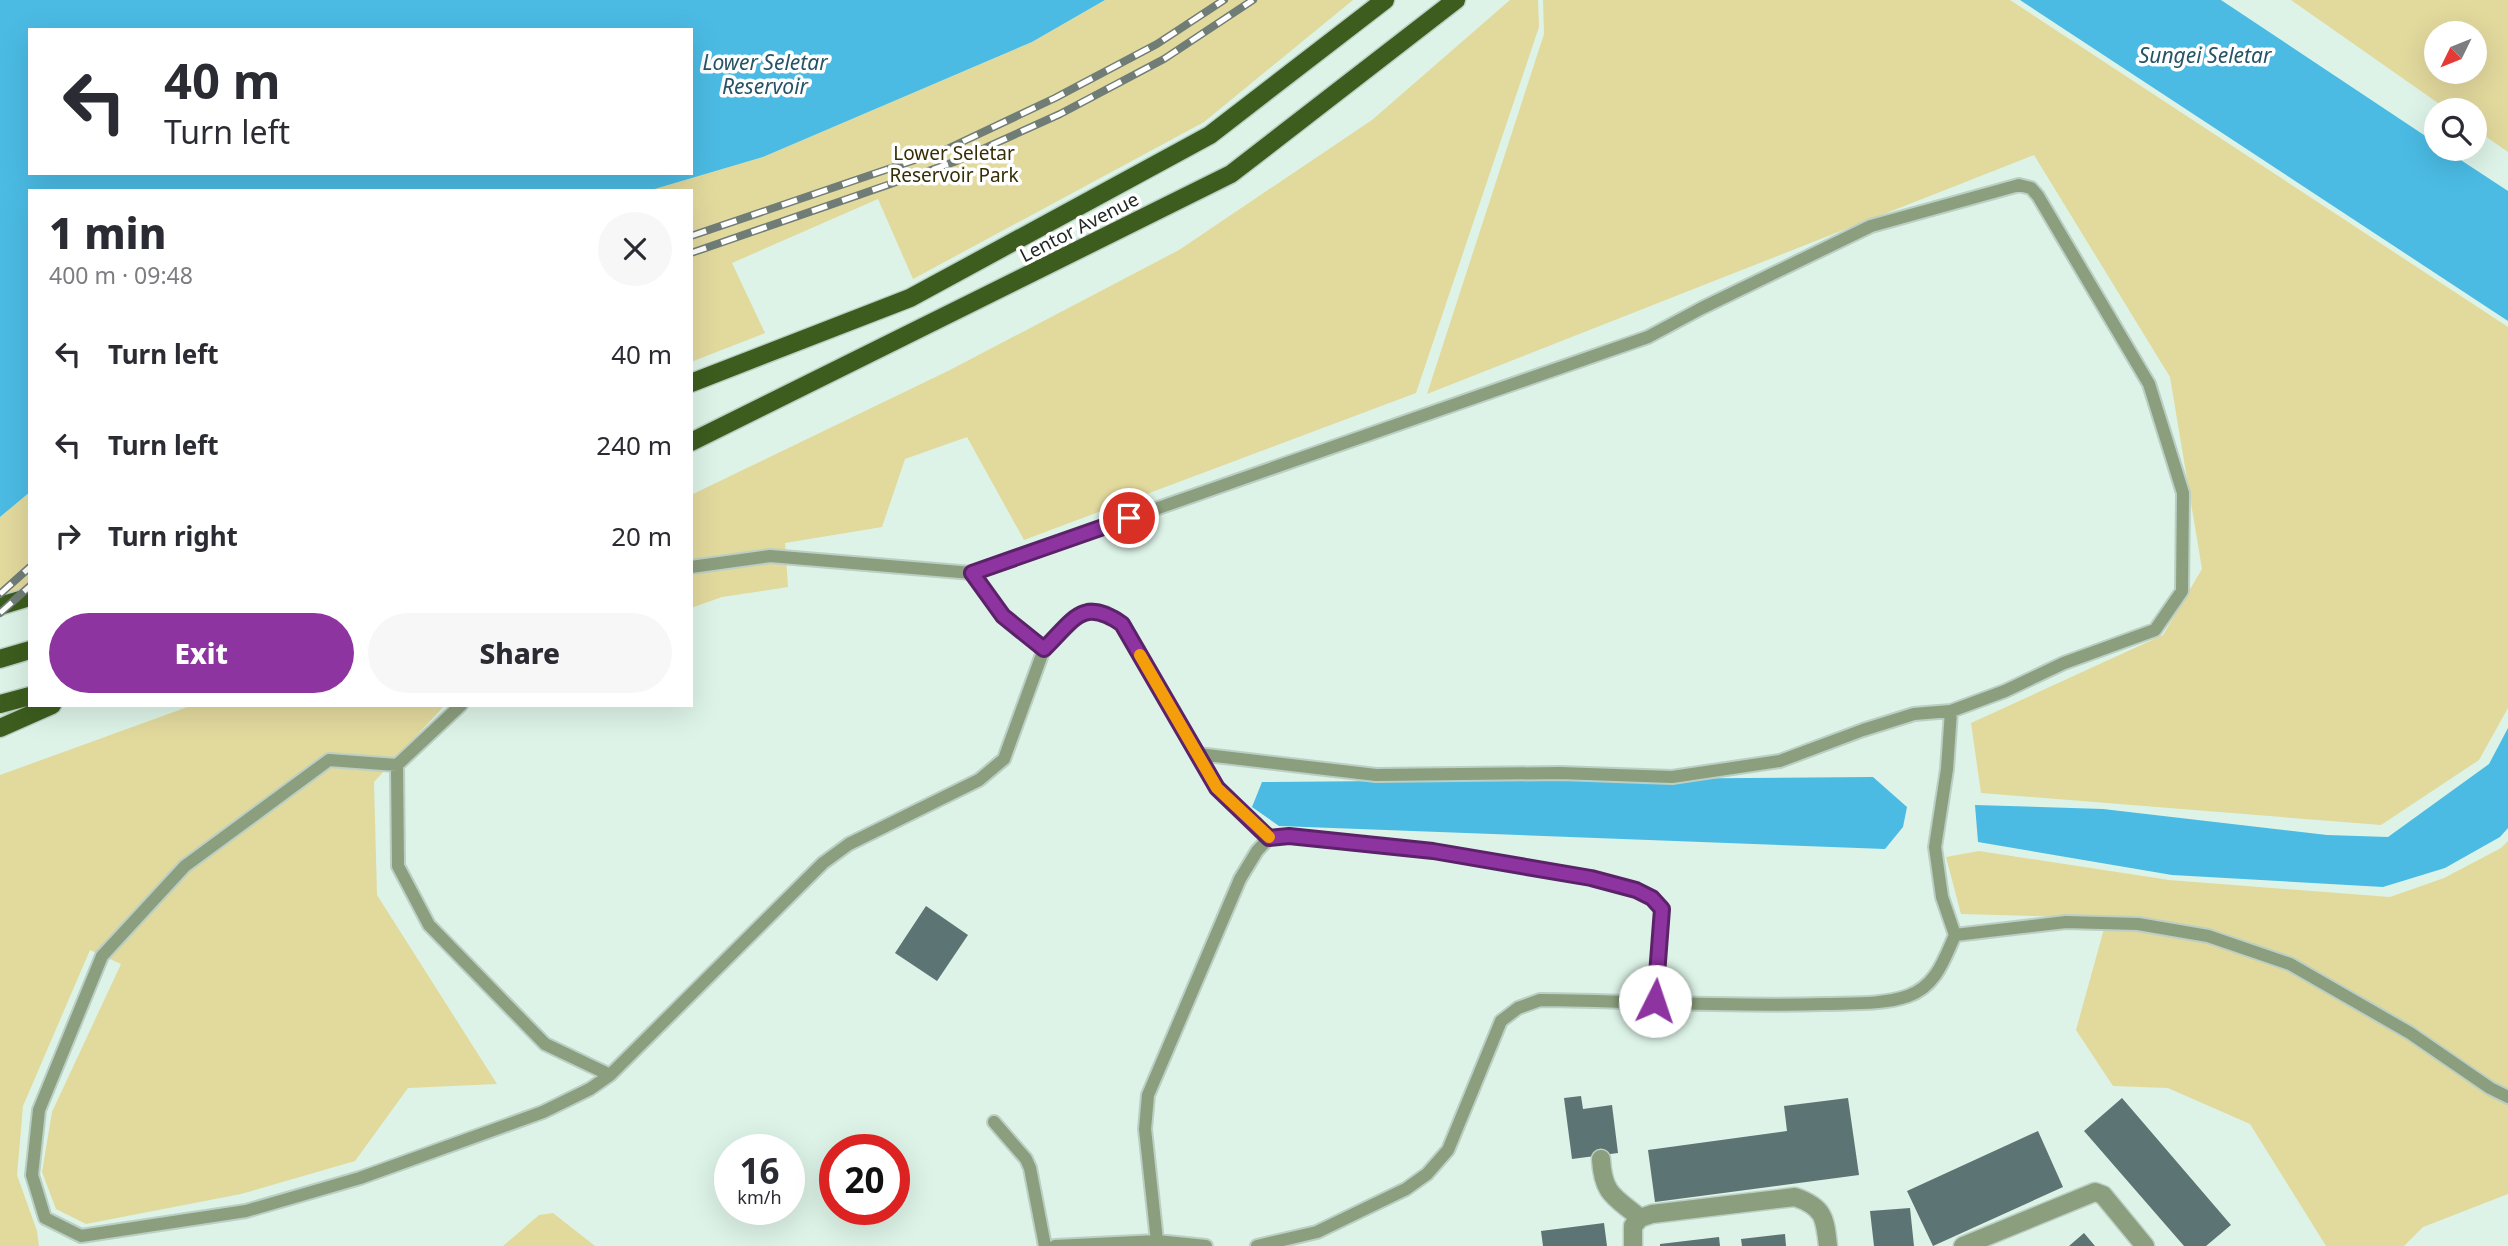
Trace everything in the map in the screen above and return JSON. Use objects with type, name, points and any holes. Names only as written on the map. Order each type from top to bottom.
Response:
[{"type":"main road","name":"Lentor Avenue","points":[[693,382],[910,298],[1210,135],[1385,0]]},
{"type":"main road","name":"Lentor Avenue","points":[[693,441],[1231,174],[1456,0]]},
{"type":"main road","points":[[0,606],[28,598]]},
{"type":"main road","points":[[0,659],[28,651]]},
{"type":"main road","points":[[0,704],[28,697]]},
{"type":"main road","points":[[0,728],[47,707]]},
{"type":"street","points":[[1601,1159],[1602,1179],[1607,1189],[1640,1218]]},
{"type":"street","points":[[1964,1246],[2095,1192],[2103,1195],[2145,1246]]},
{"type":"street","points":[[1633,1246],[1633,1226],[1640,1218],[1652,1214],[1795,1197],[1808,1201],[1820,1210],[1825,1219],[1828,1246]]},
{"type":"lane","points":[[693,567],[770,556],[972,573],[1648,337],[1871,226],[2018,185],[2031,188],[2038,196],[2149,384],[2183,493],[2182,591],[2155,631],[2064,663],[2005,691],[1951,711],[1914,715],[1863,730],[1780,761],[1672,777],[1560,774],[1376,775],[1198,754]]},
{"type":"lane","points":[[972,573],[1003,616],[1044,649]]},
{"type":"lane","points":[[459,707],[397,765],[329,760],[185,866],[103,957],[39,1110],[32,1175],[45,1217],[81,1241],[246,1211],[359,1178],[542,1112],[590,1089],[610,1075],[823,863],[849,844],[979,780],[1004,759],[1044,649],[1079,616],[1090,610],[1106,613],[1122,624],[1217,788],[1269,838]]},
{"type":"lane","points":[[1257,1246],[1317,1232],[1406,1189],[1427,1174],[1448,1150],[1501,1021],[1518,1007],[1540,1000],[1780,1005],[1870,1002],[1908,996],[1925,985],[1939,973],[1955,935],[1942,897],[1935,847],[1947,769],[1951,711]]},
{"type":"lane","points":[[397,765],[398,866],[429,925],[545,1044],[610,1075]]},
{"type":"lane","points":[[1157,1241],[1145,1129],[1149,1095],[1240,879],[1257,851],[1269,838],[1289,836],[1433,851],[1591,878],[1636,890],[1652,898],[1662,909],[1655,1001]]},
{"type":"lane","points":[[1955,935],[2066,922],[2138,924],[2207,936],[2290,964],[2410,1033],[2490,1088],[2508,1097]]},
{"type":"lane","points":[[994,1122],[1026,1159],[1030,1168],[1045,1246]]},
{"type":"lane","points":[[1055,1246],[1157,1241],[1206,1246]]},
{"type":"green space","name":"Lower Seletar Reservoir Park","points":[[1105,0],[1353,0],[1204,122],[913,279],[878,199],[732,263],[765,333],[693,361],[693,189],[655,189],[763,157],[1032,42]]},
{"type":"green space","points":[[1510,0],[1538,0],[1539,27],[1416,393],[1024,540],[967,437],[905,459],[882,527],[785,543],[788,587],[722,597],[693,607],[693,494],[950,370],[1179,250],[1372,120]]},
{"type":"green space","points":[[1543,0],[2010,0],[2508,327],[2508,708],[2479,760],[2381,825],[1981,793],[1971,723],[2163,635],[2202,569],[2170,377],[2034,155],[1427,394],[1544,34]]},
{"type":"green space","points":[[2291,0],[2508,0],[2508,152],[2487,137],[2487,98],[2431,98]]},
{"type":"green space","points":[[28,494],[28,589],[0,597],[0,517]]},
{"type":"green space","points":[[187,707],[443,707],[374,782],[377,895],[497,1084],[408,1088],[355,1161],[241,1194],[86,1224],[56,1209],[42,1172],[52,1112],[121,964],[90,950],[23,1106],[17,1175],[37,1231],[39,1246],[0,1246],[0,775]]},
{"type":"green space","points":[[2508,841],[2508,1194],[2423,1227],[2404,1246],[2326,1246],[2250,1124],[2168,1088],[2113,1086],[2076,1030],[2107,918],[1961,914],[1946,857],[1979,851],[2169,880],[2390,897],[2444,878],[2501,848]]},
{"type":"green space","points":[[553,1213],[595,1246],[503,1246],[539,1215]]},
{"type":"water","name":"Lower Seletar Reservoir","points":[[0,0],[1105,0],[1032,42],[763,157],[655,189],[28,189],[28,494],[0,517]]},
{"type":"water","name":"Sungei Seletar","points":[[2020,0],[2221,0],[2424,135],[2424,161],[2462,161],[2508,191],[2508,321]]},
{"type":"water","points":[[2508,728],[2508,828],[2500,837],[2445,868],[2383,887],[2172,875],[1978,842],[1975,805],[2103,809],[2327,835],[2388,837],[2489,764]]},
{"type":"water","points":[[1873,777],[1907,807],[1903,827],[1885,849],[1279,826],[1252,807],[1262,782]]},
{"type":"building","points":[[926,906],[968,935],[937,981],[895,953]]},
{"type":"building","points":[[1581,1096],[1583,1109],[1612,1105],[1618,1153],[1572,1159],[1564,1098]]},
{"type":"building","points":[[1848,1098],[1859,1175],[1655,1202],[1648,1150],[1787,1131],[1784,1106]]},
{"type":"building","points":[[2122,1098],[2231,1225],[2206,1246],[2184,1246],[2084,1131]]},
{"type":"building","points":[[2038,1131],[2063,1187],[1933,1246],[1907,1191]]},
{"type":"building","points":[[1910,1208],[1914,1246],[1874,1246],[1870,1211]]},
{"type":"building","points":[[1604,1223],[1607,1246],[1543,1246],[1541,1231]]},
{"type":"building","points":[[2084,1233],[2095,1246],[2069,1246]]},
{"type":"building","points":[[1785,1234],[1786,1246],[1742,1246],[1741,1239]]},
{"type":"building","points":[[1719,1237],[1720,1246],[1660,1246],[1660,1244]]},
{"type":"railway","points":[[693,235],[947,149],[1055,98],[1157,44],[1224,0]]},
{"type":"railway","points":[[693,252],[954,162],[1060,114],[1164,59],[1253,0]]},
{"type":"railway","points":[[0,594],[28,569]]},
{"type":"railway","points":[[0,613],[28,588]]},
{"type":"slow traffic","points":[[1140,655],[1217,788],[1269,837]]},
{"type":"route","points":[[1129,518],[972,573],[1003,616],[1044,649],[1079,616],[1090,610],[1106,613],[1122,624],[1217,788],[1269,838],[1289,836],[1433,851],[1591,878],[1636,890],[1652,898],[1662,909],[1655,1001]]}]
